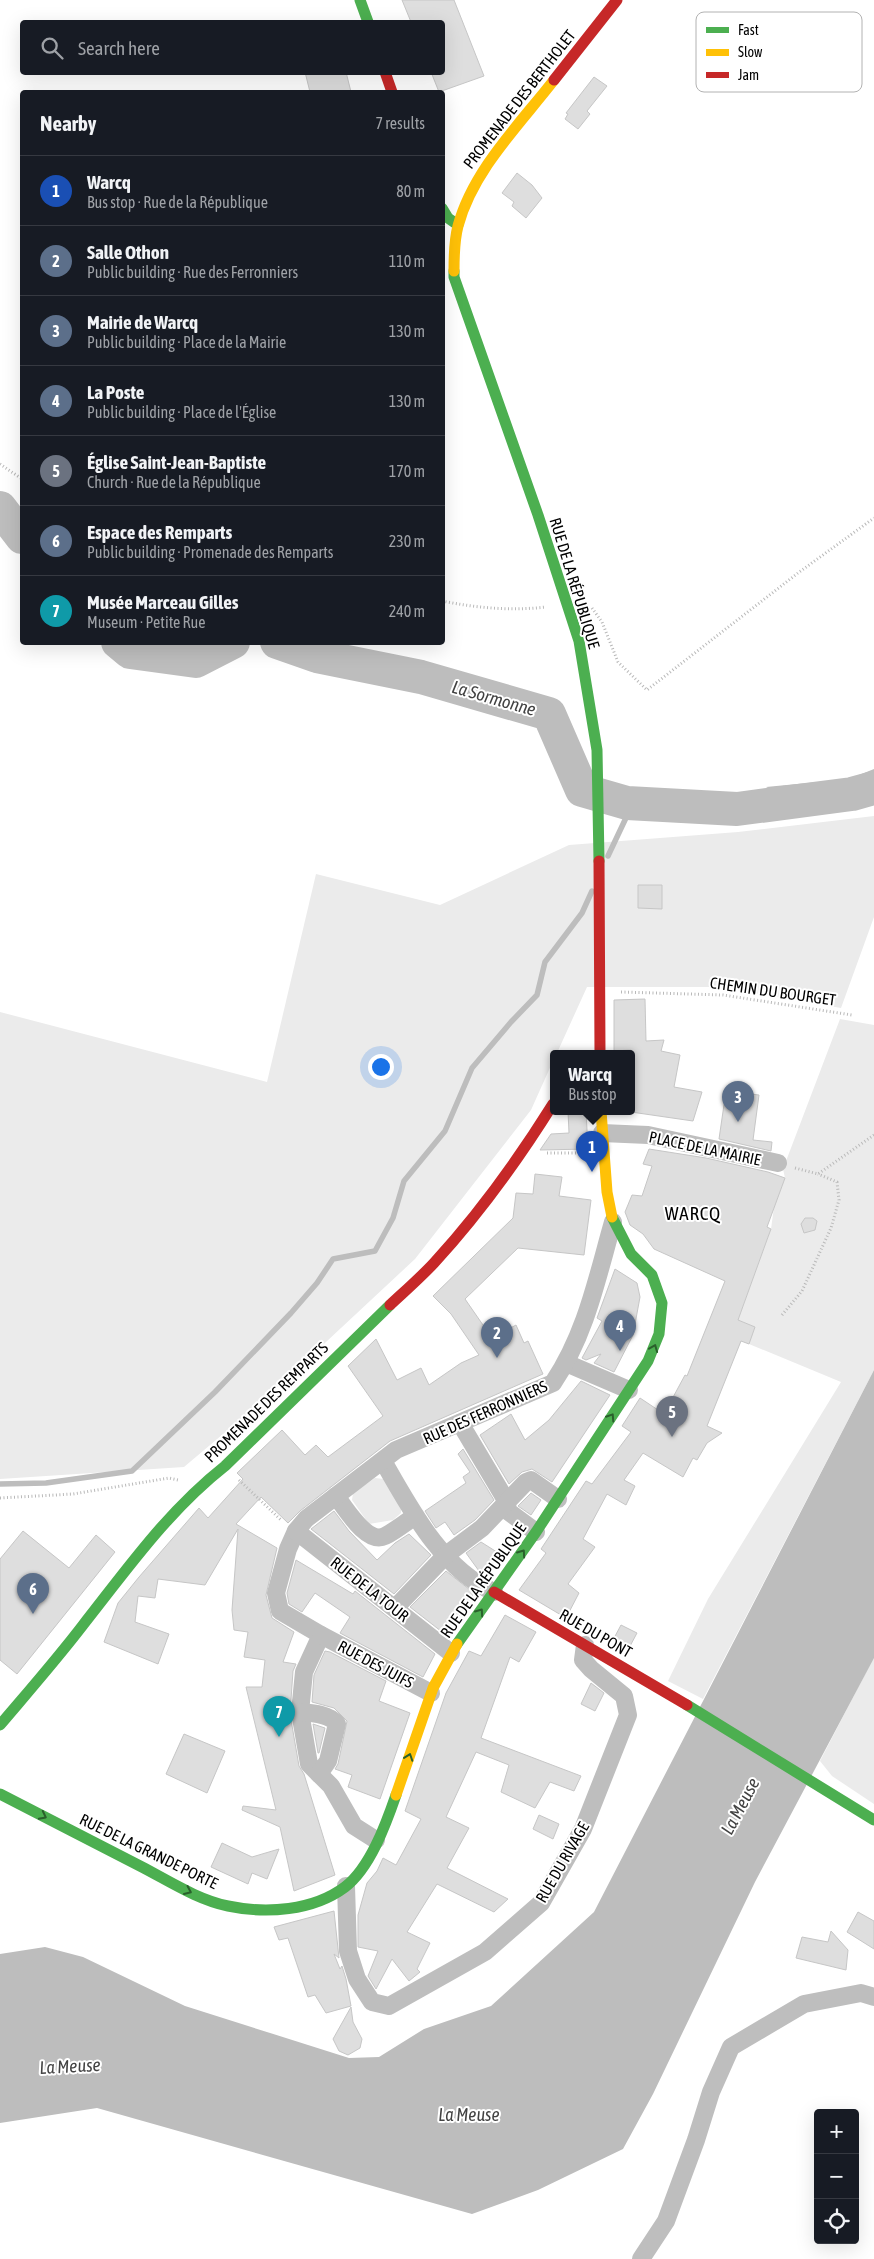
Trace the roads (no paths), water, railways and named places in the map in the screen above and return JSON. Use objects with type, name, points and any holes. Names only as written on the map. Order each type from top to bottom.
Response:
[{"type":"main road","points":[[360,0],[367,20]]},
{"type":"main road","name":"PROMENADE DES BERTHOLET","points":[[458,225],[475,184],[496,154],[617,0]]},
{"type":"main road","points":[[386,75],[391,90]]},
{"type":"main road","points":[[445,213],[448,218],[458,225]]},
{"type":"main road","name":"RUE DE LA RÉPUBLIQUE","points":[[458,225],[454,249],[454,277],[538,514],[567,604],[578,641],[597,750],[601,928],[600,1050]]},
{"type":"main road","name":"PROMENADE DES REMPARTS","points":[[0,1725],[82,1627],[154,1534],[202,1485],[434,1263],[486,1201],[527,1145],[550,1109]]},
{"type":"main road","points":[[601,1115],[607,1192],[613,1222]]},
{"type":"main road","name":"RUE DE LA RÉPUBLIQUE","points":[[376,1840],[393,1803],[431,1694],[451,1654],[558,1499],[648,1361],[660,1334],[662,1303],[652,1275],[631,1254],[613,1222]]},
{"type":"main road","name":"RUE DU PONT","points":[[494,1592],[682,1702],[874,1820]]},
{"type":"main road","name":"RUE DE LA GRANDE PORTE","points":[[0,1794],[188,1891],[226,1906],[265,1911],[300,1906],[326,1898],[346,1886],[365,1865],[376,1840]]},
{"type":"street","name":"PLACE DE LA MAIRIE","points":[[602,1133],[648,1135],[778,1163]]},
{"type":"street","name":"RUE DES FERRONNIERS","points":[[299,1527],[396,1450],[553,1383],[566,1363],[584,1324],[613,1222]]},
{"type":"street","points":[[566,1363],[629,1390]]},
{"type":"street","points":[[460,1423],[504,1497],[509,1512],[536,1532]]},
{"type":"street","points":[[383,1461],[415,1516],[446,1555],[478,1586],[494,1592]]},
{"type":"street","points":[[395,1608],[446,1555],[482,1528],[526,1482],[532,1480],[558,1499]]},
{"type":"street","points":[[336,1496],[366,1534],[375,1538],[384,1537],[415,1516]]},
{"type":"street","name":"RUE DE LA TOUR","points":[[299,1527],[451,1654]]},
{"type":"street","name":"RUE DES JUIFS","points":[[299,1527],[288,1549],[276,1593],[280,1611],[431,1694]]},
{"type":"street","points":[[321,1635],[304,1672],[300,1712],[309,1764],[331,1786],[354,1826],[376,1840]]},
{"type":"street","name":"RUE DU RIVAGE","points":[[346,1886],[348,1951],[357,1979],[372,2002],[390,2006],[485,1952],[540,1904],[583,1829],[628,1715],[624,1696],[590,1669],[583,1660],[585,1645]]},
{"type":"street","points":[[300,1712],[313,1713],[334,1720],[337,1724],[328,1761],[319,1774]]},
{"type":"street","points":[[641,2259],[666,2221],[696,2140],[711,2092],[731,2047],[804,2004],[861,1993],[874,1997]]},
{"type":"water","points":[[874,769],[874,799],[818,815],[766,787],[849,779]]},
{"type":"water","name":"La Meuse","points":[[874,1370],[874,1658],[755,1882],[653,2094],[623,2149],[538,2190],[472,2214],[97,2108],[0,2123],[0,1954],[45,1947],[83,1957],[185,2006],[349,2058],[379,2057],[424,2029],[491,2006],[594,1912]]},
{"type":"waterway","name":"La Sormonne","points":[[0,508],[20,534]]},
{"type":"waterway","name":"La Sormonne","points":[[122,645],[130,652],[196,661],[227,645]]},
{"type":"waterway","name":"La Sormonne","points":[[286,645],[317,656],[421,677],[549,714],[582,790],[627,803],[737,809],[852,794],[874,788]]},
{"type":"waterway","points":[[608,856],[633,803]]},
{"type":"waterway","points":[[0,1484],[46,1483],[132,1471],[215,1392],[291,1313],[317,1283],[333,1259],[375,1251],[393,1218],[404,1181],[445,1131],[472,1068],[537,995],[545,962],[582,913],[592,891]]},
{"type":"place","name":"Mairie de Warcq","points":[[738,1122]]},
{"type":"place","name":"Warcq","points":[[592,1172]]},
{"type":"place","name":"La Poste","points":[[620,1351]]},
{"type":"place","name":"Salle Othon","points":[[497,1358]]},
{"type":"place","name":"Église Saint-Jean-Baptiste","points":[[672,1437]]},
{"type":"place","name":"Espace des Remparts","points":[[33,1614]]},
{"type":"place","name":"Musée Marceau Gilles","points":[[279,1737]]},
{"type":"district","name":"WARCQ","points":[[693,1213]]}]
